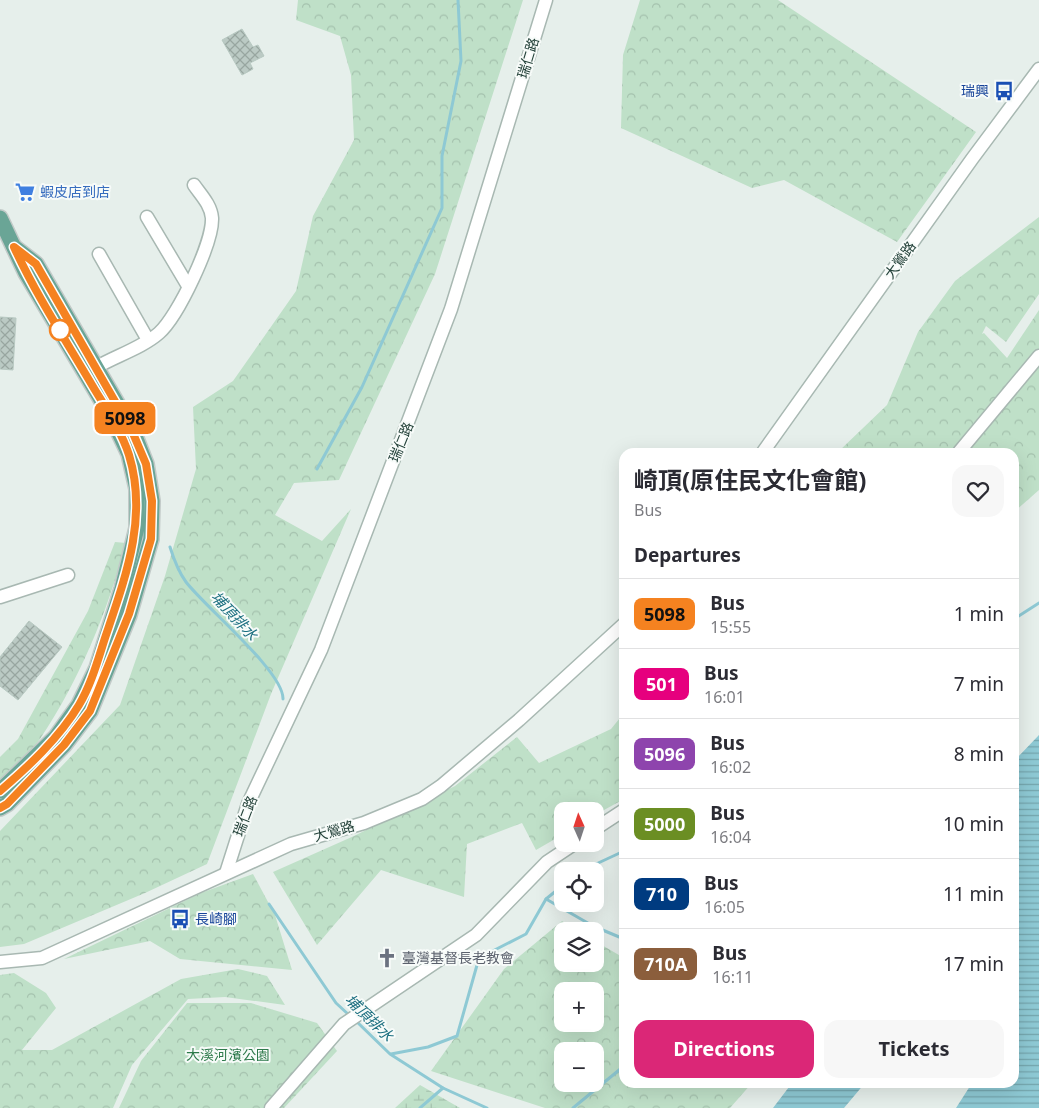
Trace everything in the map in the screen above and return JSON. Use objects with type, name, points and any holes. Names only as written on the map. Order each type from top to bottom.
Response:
[{"type":"main road","points":[[0,218],[7,247],[26,273],[112,418],[128,454],[136,488],[137,528],[122,589],[97,668],[79,705],[56,737],[0,791]]},
{"type":"main road","points":[[0,808],[7,804],[64,745],[90,711],[129,614],[151,539],[152,501],[146,464],[132,431],[36,264],[7,247]]},
{"type":"street","name":"瑞仁路","points":[[226,874],[248,804],[320,650],[447,318],[546,0]]},
{"type":"street","name":"大鶯路","points":[[766,448],[972,159],[1039,69]]},
{"type":"street","points":[[95,368],[160,332],[175,311],[206,247],[212,219],[209,205],[194,185]]},
{"type":"street","points":[[147,218],[188,286]]},
{"type":"street","points":[[100,254],[148,340]]},
{"type":"street","points":[[962,448],[1039,356]]},
{"type":"street","points":[[0,597],[68,575]]},
{"type":"street","name":"大鶯路","points":[[0,962],[17,962],[49,955],[291,844],[364,823],[422,799],[441,786],[519,720],[619,629]]},
{"type":"street","points":[[604,824],[619,813]]},
{"type":"street","points":[[271,1108],[344,1024],[476,935],[547,862],[562,852]]},
{"type":"green space","points":[[298,0],[523,0],[435,274],[339,480],[294,483],[275,515],[322,541],[351,509],[271,694],[207,864],[145,893],[24,944],[0,947],[0,831],[120,705],[165,576],[196,469],[193,407],[233,381],[296,291],[313,216],[354,140],[351,75],[340,36],[296,20]]},
{"type":"green space","points":[[640,0],[778,0],[976,132],[897,242],[784,180],[752,188],[621,128],[623,55]]},
{"type":"green space","points":[[1039,217],[1039,294],[1006,342],[986,326],[982,334],[984,333],[1007,358],[1039,310],[1039,490],[1019,508],[1019,448],[842,448],[887,405],[918,332],[955,281]]},
{"type":"green space","points":[[115,542],[126,543],[101,620],[80,669],[68,693],[36,745],[0,781],[0,757],[18,739],[88,611]]},
{"type":"green space","points":[[619,719],[619,802],[604,810],[604,802],[554,802],[554,840],[536,850],[522,823],[467,844],[464,897],[381,870],[317,945],[273,872],[354,836],[455,786],[517,737],[539,763],[611,729]]},
{"type":"green space","points":[[253,874],[275,915],[292,970],[180,959],[150,941],[64,959],[201,893]]},
{"type":"green space","points":[[554,928],[554,972],[604,972],[604,946],[619,955],[619,1088],[748,1088],[730,1108],[545,1108],[431,1071],[504,969]]},
{"type":"green space","points":[[238,969],[267,976],[285,1005],[225,997],[188,999],[132,1065],[113,1108],[0,1108],[0,975],[14,973],[46,993],[56,1008],[22,1050],[52,1050],[181,979]]},
{"type":"green space","name":"大溪河濱公園","points":[[187,1003],[251,1003],[317,1023],[337,1051],[284,1108],[119,1108],[141,1061]]},
{"type":"green space","points":[[420,1085],[460,1108],[395,1108]]},
{"type":"water","points":[[1039,735],[1039,1108],[956,1108],[969,1088],[1019,1088],[1019,756]]},
{"type":"water","points":[[788,1088],[861,1088],[844,1108],[773,1108]]},
{"type":"building","points":[[242,29],[253,47],[258,45],[264,56],[250,63],[253,69],[242,75],[222,40]]},
{"type":"building","points":[[0,317],[16,318],[13,370],[0,369]]},
{"type":"building","points":[[29,621],[62,647],[18,700],[0,686],[0,657]]},
{"type":"waterway","points":[[317,469],[362,387],[442,208],[442,156],[461,61],[458,0]]},
{"type":"waterway","name":"埔頂排水","points":[[170,547],[176,565],[186,582],[258,657],[280,687],[283,699]]},
{"type":"waterway","points":[[1019,616],[1039,603]]},
{"type":"waterway","points":[[600,862],[619,853]]},
{"type":"waterway","points":[[391,1054],[428,1047],[457,1036],[479,958],[526,934],[546,899],[554,892]]},
{"type":"waterway","points":[[546,899],[593,926],[619,937]]},
{"type":"waterway","name":"埔頂排水","points":[[269,904],[336,1003],[349,1015]]},
{"type":"waterway","name":"埔頂排水","points":[[356,1021],[390,1054],[443,1088],[487,1108]]},
{"type":"waterway","name":"埔頂排水","points":[[573,1108],[619,1070]]},
{"type":"waterway","points":[[420,1108],[443,1088]]},
{"type":"bus line","name":"5098","points":[[0,791],[56,737],[79,705],[97,668],[105,637],[122,589],[137,528],[136,488],[128,454],[112,418],[26,273],[14,247],[36,264],[124,416],[146,464],[152,501],[151,539],[129,614],[107,673],[90,711],[64,745],[7,804],[0,808]]},
{"type":"place","name":"瑞興","points":[[1004,91]]},
{"type":"place","name":"蝦皮店到店","points":[[25,192]]},
{"type":"place","name":"長崎腳","points":[[180,919]]},
{"type":"place","name":"臺灣基督長老教會","points":[[387,958]]}]
